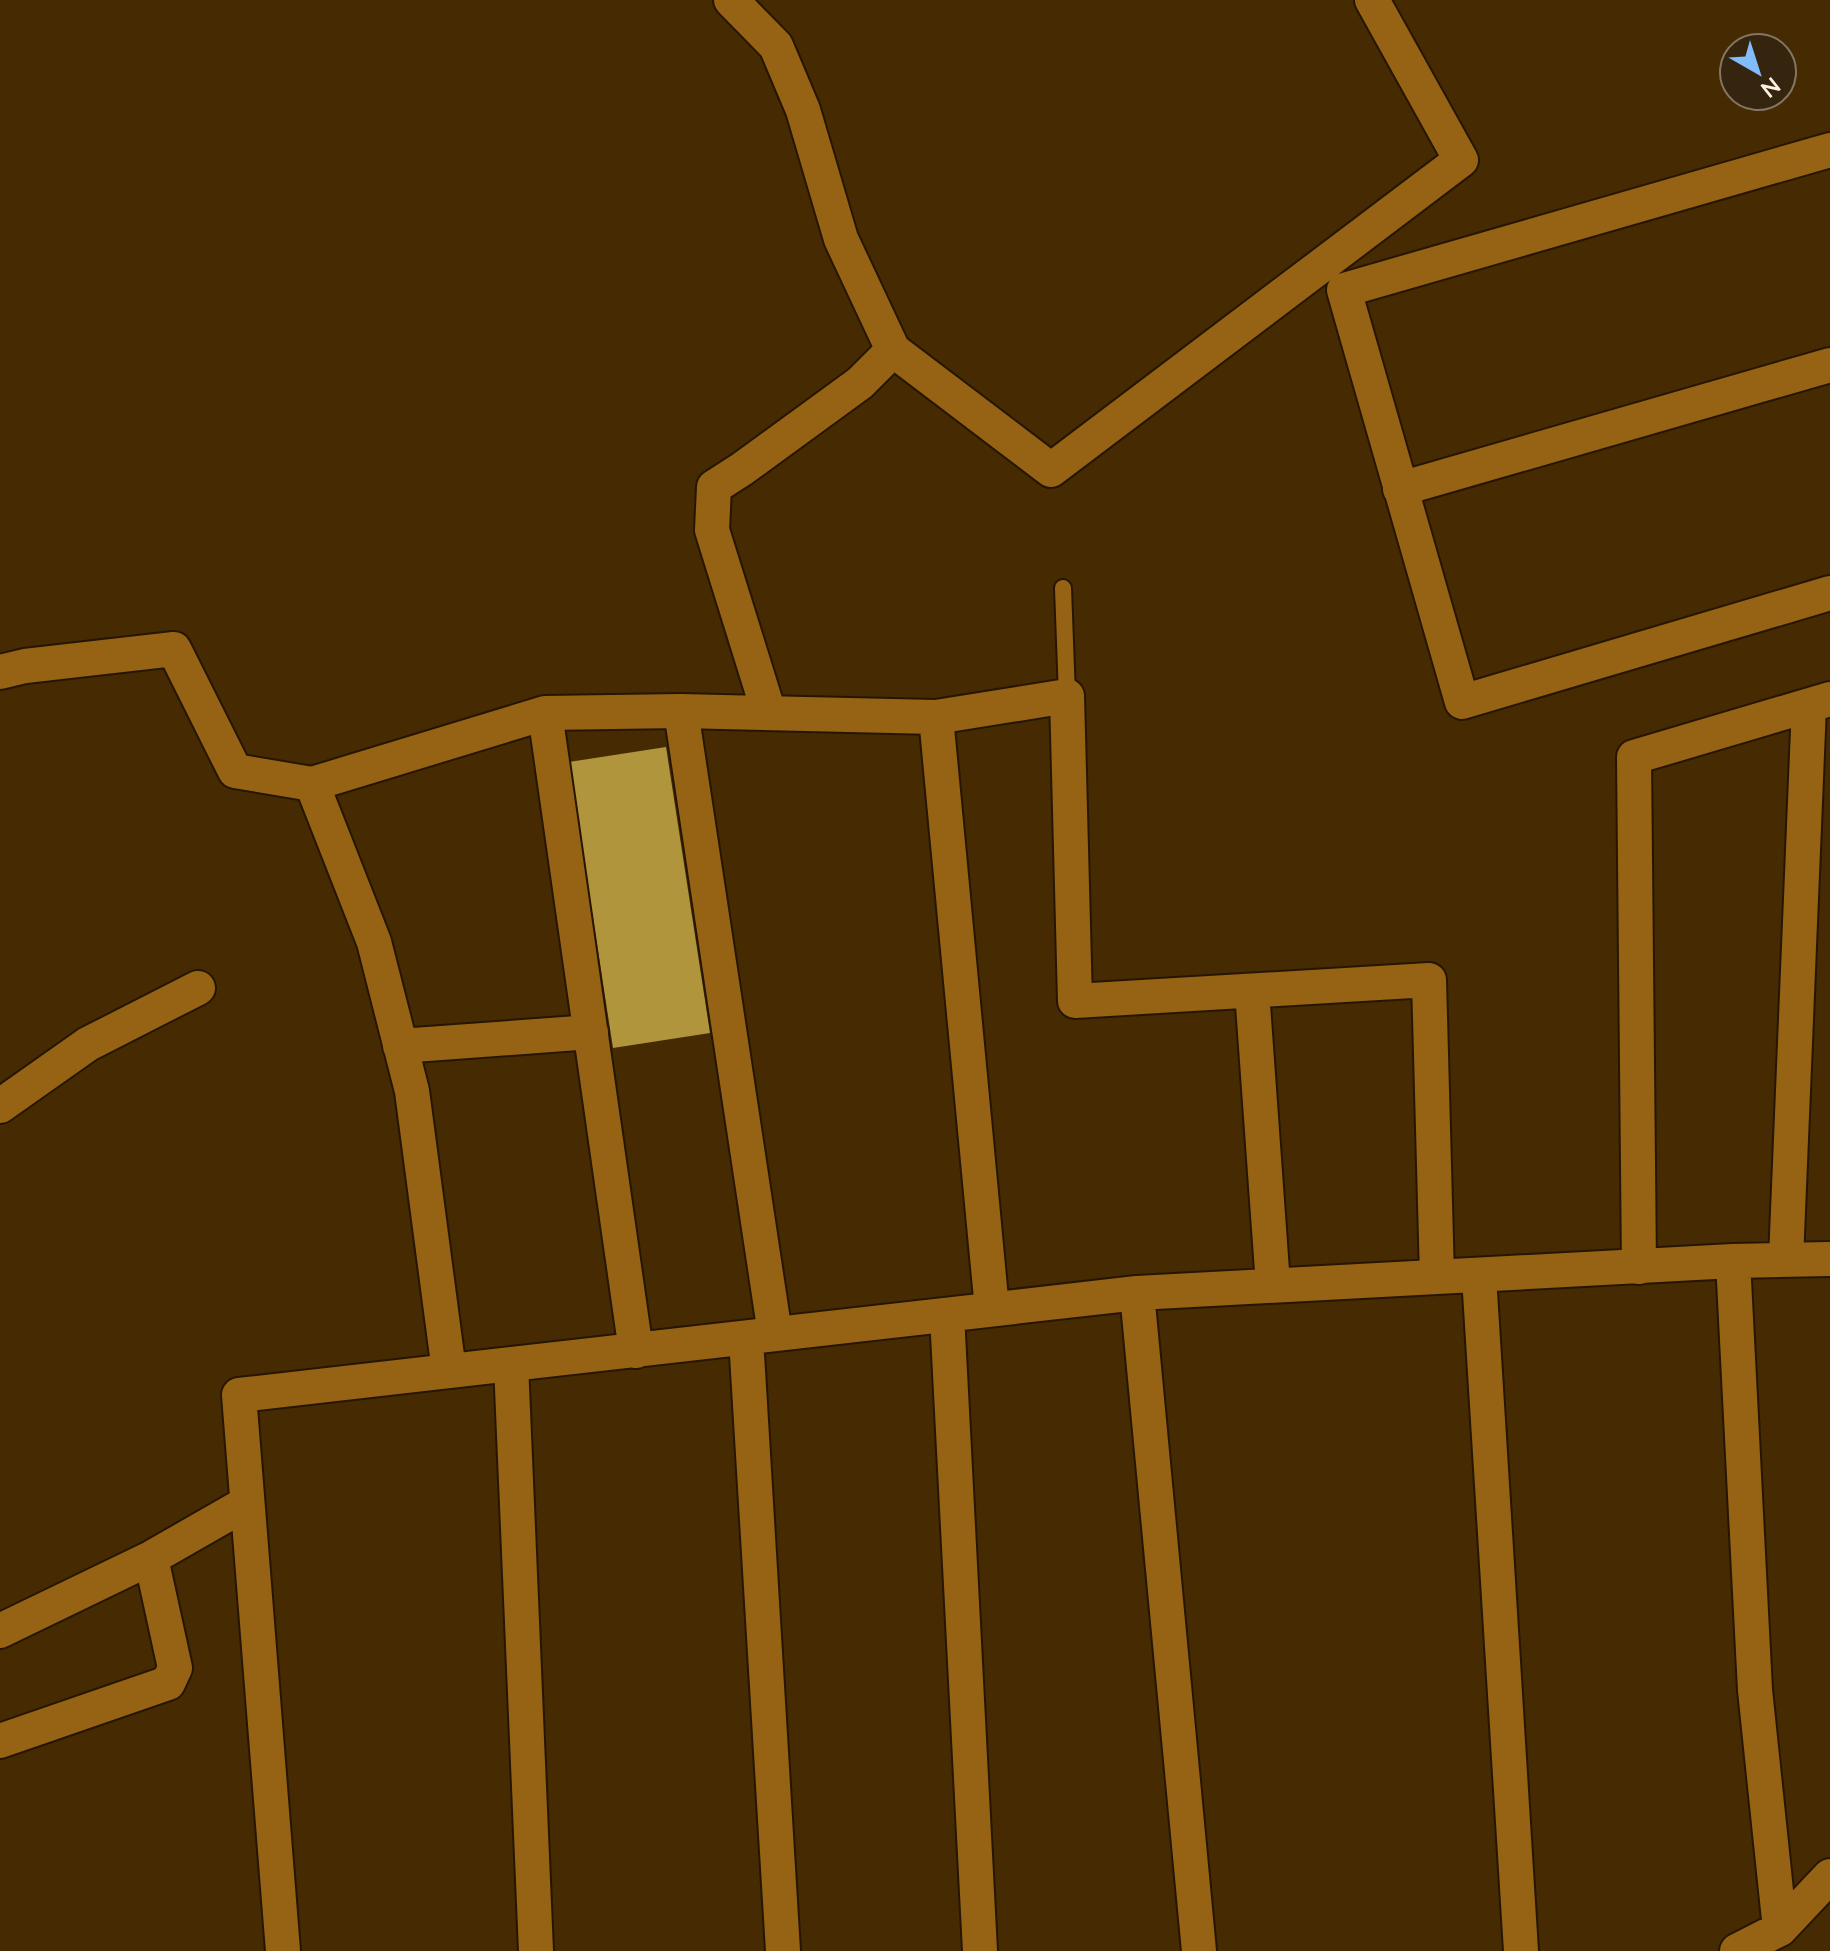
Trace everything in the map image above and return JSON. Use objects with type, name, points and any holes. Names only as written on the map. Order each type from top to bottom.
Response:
[{"type":"street","points":[[731,0],[776,46],[803,110],[841,239],[893,350],[1051,470],[1461,160],[1372,0]]},
{"type":"street","points":[[1830,150],[1344,290],[1462,702],[1830,593]]},
{"type":"street","points":[[769,713],[712,530],[714,487],[860,383],[893,350]]},
{"type":"street","points":[[1400,489],[1830,365]]},
{"type":"street","points":[[0,672],[25,666],[174,649],[235,771],[312,784],[545,713],[681,711],[936,717],[1067,696],[1075,1001],[1429,980],[1437,1277]]},
{"type":"street","points":[[1639,1267],[1634,757],[1820,702],[1786,1259]]},
{"type":"street","points":[[681,711],[761,1336],[783,1951]]},
{"type":"street","points":[[545,713],[636,1351]]},
{"type":"street","points":[[936,717],[992,1309]]},
{"type":"street","points":[[312,784],[374,942],[412,1091],[449,1371]]},
{"type":"street","points":[[0,1106],[88,1044],[198,988]]},
{"type":"street","points":[[1252,991],[1273,1285]]},
{"type":"street","points":[[400,1046],[591,1032]]},
{"type":"street","points":[[283,1951],[239,1395],[1137,1293],[1733,1261],[1830,1259]]},
{"type":"street","points":[[1733,1261],[1755,1690],[1780,1929]]},
{"type":"street","points":[[1479,1276],[1521,1951]]},
{"type":"street","points":[[1137,1293],[1199,1951]]},
{"type":"street","points":[[947,1315],[980,1951]]},
{"type":"street","points":[[511,1364],[536,1951]]},
{"type":"street","points":[[0,1631],[151,1558],[247,1503]]},
{"type":"street","points":[[0,1741],[168,1683],[175,1668],[151,1558]]},
{"type":"street","points":[[1737,1951],[1780,1929],[1830,1876]]},
{"type":"lane","points":[[1063,588],[1067,696]]},
{"type":"building","points":[[666,747],[710,1033],[613,1048],[569,762]]}]
